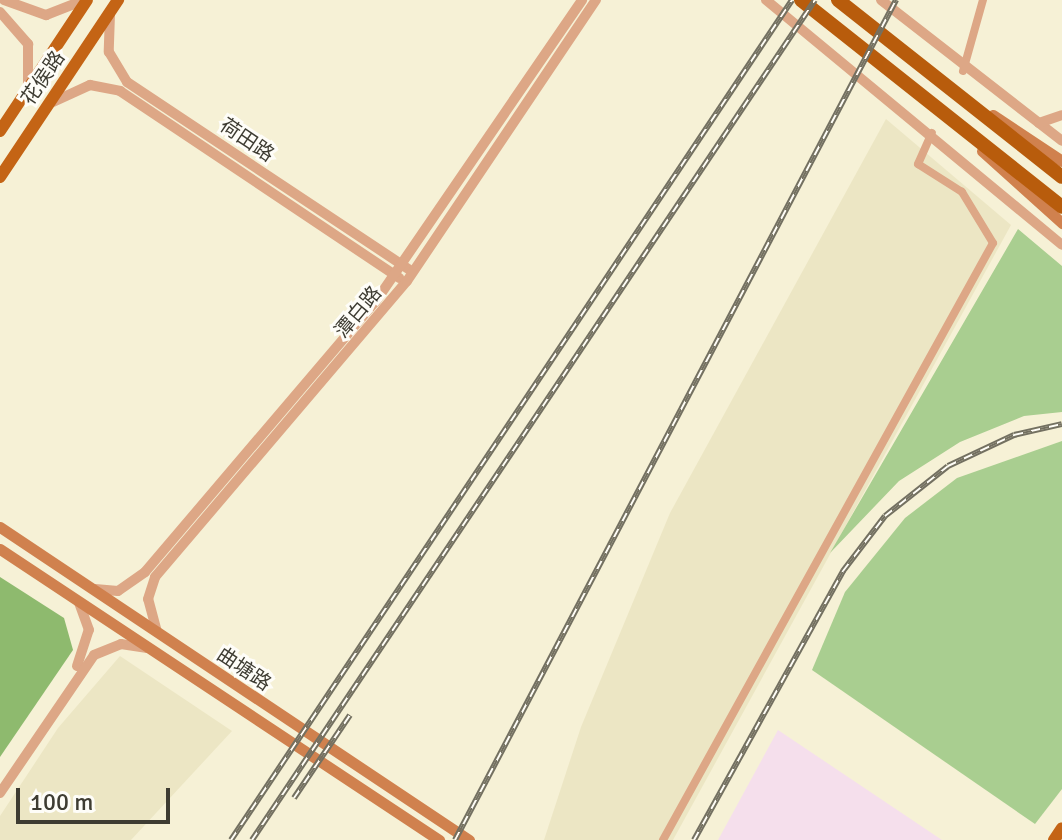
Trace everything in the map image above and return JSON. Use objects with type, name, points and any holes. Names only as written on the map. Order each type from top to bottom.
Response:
[{"type":"highway","points":[[801,0],[927,103],[1062,207]]},
{"type":"highway","points":[[838,0],[1062,177]]},
{"type":"main road","name":"花侯路","points":[[0,131],[86,0]]},
{"type":"main road","name":"花侯路","points":[[0,177],[115,4]]},
{"type":"main road","points":[[936,78],[1062,161]]},
{"type":"main road","points":[[927,103],[1062,223]]},
{"type":"main road","name":"曲塘路","points":[[0,527],[469,840]]},
{"type":"main road","name":"曲塘路","points":[[0,549],[439,840]]},
{"type":"main road","points":[[1054,840],[1062,828]]},
{"type":"street","points":[[4,0],[46,15],[86,0]]},
{"type":"street","name":"潭白路","points":[[408,269],[421,240],[582,0]]},
{"type":"street","name":"潭白路","points":[[158,633],[148,599],[155,577],[408,269],[596,0]]},
{"type":"street","points":[[766,0],[932,133],[1062,245]]},
{"type":"street","points":[[881,0],[963,71],[1062,140]]},
{"type":"street","points":[[963,71],[983,0]]},
{"type":"street","name":"荷田路","points":[[115,4],[109,52],[127,82],[408,269]]},
{"type":"street","points":[[0,12],[28,44],[27,91]]},
{"type":"street","name":"荷田路","points":[[48,106],[81,87],[120,91],[400,279]]},
{"type":"street","points":[[1036,122],[1062,115]]},
{"type":"street","points":[[1062,123],[1062,140]]},
{"type":"street","points":[[663,840],[993,243],[962,192],[918,164],[932,133]]},
{"type":"street","points":[[378,249],[402,252],[421,240]]},
{"type":"street","points":[[367,257],[380,279],[375,302]]},
{"type":"street","name":"潭白路","points":[[87,586],[118,591],[137,581],[375,302],[400,279]]},
{"type":"street","points":[[0,780],[82,658],[89,630],[78,601]]},
{"type":"street","points":[[0,793],[94,655],[121,644],[149,648]]},
{"type":"shaded area","points":[[886,119],[1011,225],[673,840],[544,840],[581,727],[670,513]]},
{"type":"shaded area","points":[[120,656],[232,731],[131,840],[0,840],[0,816],[58,728]]},
{"type":"shaded area","points":[[778,730],[942,840],[718,840]]},
{"type":"green space","points":[[1018,229],[1062,266],[1062,412],[1024,416],[960,442],[899,481],[830,553]]},
{"type":"green space","points":[[1062,441],[1062,789],[1035,824],[812,670],[845,592],[905,518],[957,478]]},
{"type":"green space","points":[[0,577],[64,618],[73,650],[0,757]]},
{"type":"railway","points":[[231,840],[792,0]]},
{"type":"railway","points":[[252,840],[815,0]]},
{"type":"railway","points":[[455,840],[896,0]]},
{"type":"railway","points":[[694,840],[843,571],[885,516],[948,466],[1014,435],[1062,424]]},
{"type":"railway","points":[[294,798],[350,715]]}]
